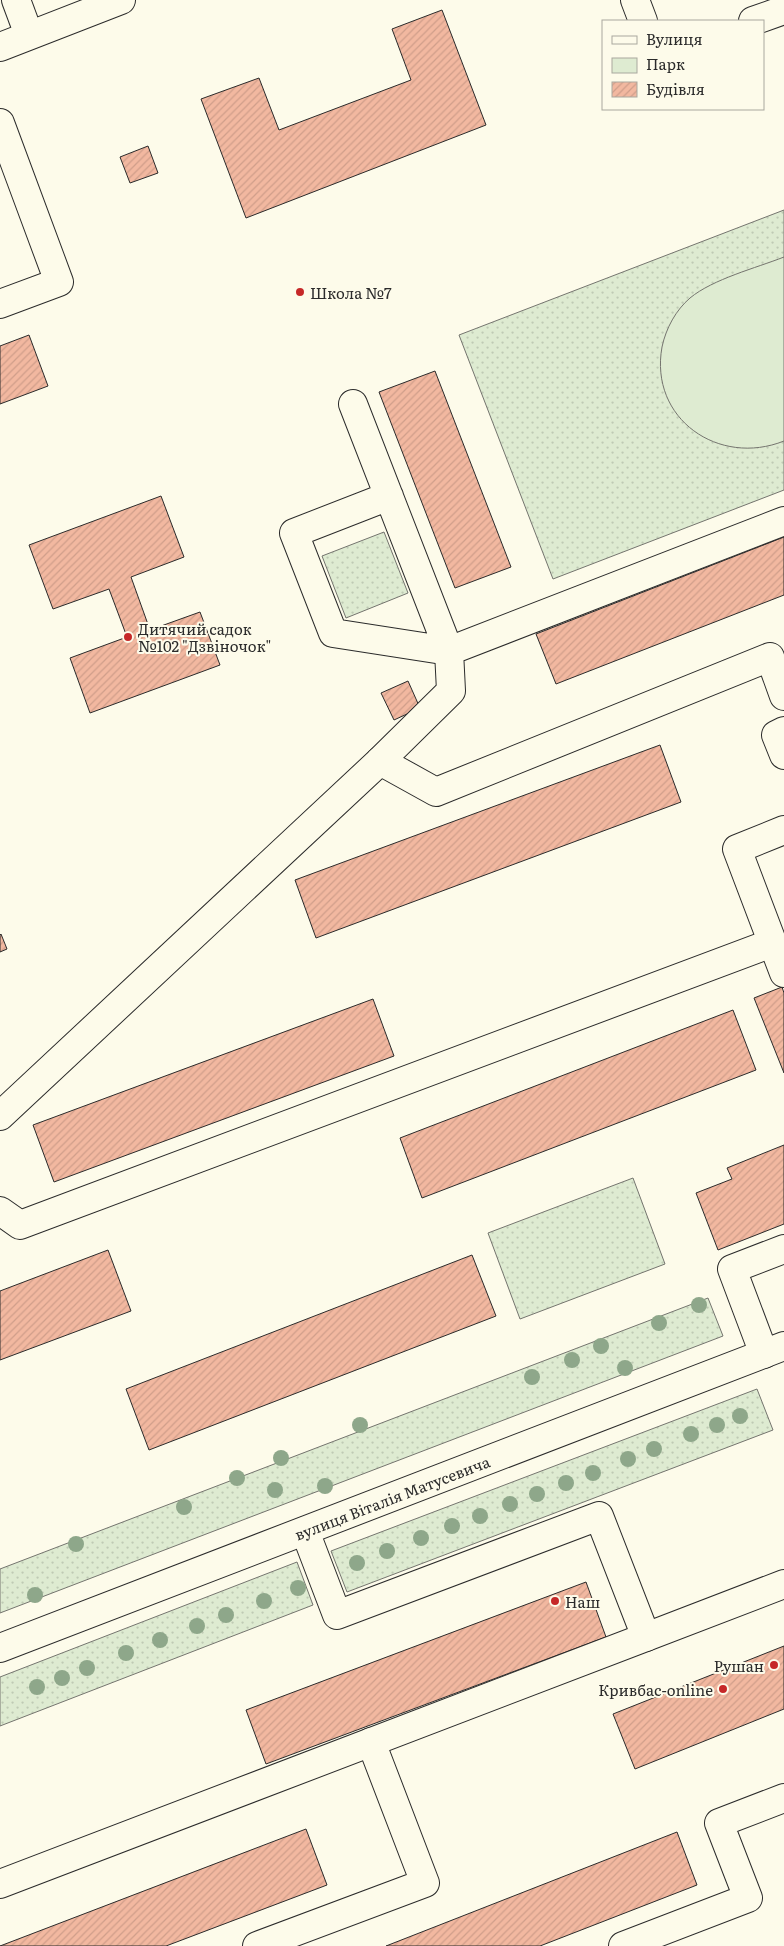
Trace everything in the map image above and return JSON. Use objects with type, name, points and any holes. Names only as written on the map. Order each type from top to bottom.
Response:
[{"type":"street","points":[[16,0],[29,35]]},
{"type":"street","points":[[0,46],[121,0]]},
{"type":"street","points":[[635,0],[643,20]]},
{"type":"street","points":[[756,20],[784,10]]},
{"type":"street","points":[[0,123],[58,282],[0,304]]},
{"type":"street","points":[[0,1116],[380,762],[450,691],[450,651],[353,404]]},
{"type":"street","points":[[389,496],[294,533],[333,633],[450,651],[784,521]]},
{"type":"street","points":[[380,762],[436,792],[770,657],[784,696]]},
{"type":"street","points":[[784,731],[776,735],[784,755]]},
{"type":"street","points":[[784,830],[737,849],[784,973]]},
{"type":"street","points":[[0,1211],[20,1225],[772,942]]},
{"type":"street","points":[[774,1350],[732,1269],[784,1249]]},
{"type":"street","name":"вулиця Віталія Матусевича","points":[[0,1648],[774,1350]]},
{"type":"street","points":[[304,1531],[336,1615],[599,1516],[646,1637]]},
{"type":"street","points":[[0,1884],[784,1584]]},
{"type":"street","points":[[257,1946],[302,1938],[425,1883],[371,1742]]},
{"type":"street","points":[[624,1946],[748,1898],[719,1823],[784,1798]]},
{"type":"green space","points":[[784,210],[784,490],[553,579],[459,335]]},
{"type":"green space","points":[[784,257],[784,441],[760,447],[736,447],[713,442],[694,431],[678,415],[666,396],[661,373],[662,347],[666,333],[680,308],[699,291],[735,274]]},
{"type":"green space","points":[[384,532],[408,593],[346,618],[322,556]]},
{"type":"green space","points":[[633,1178],[665,1264],[520,1319],[488,1233]]},
{"type":"green space","points":[[708,1298],[723,1336],[0,1613],[0,1569]]},
{"type":"green space","points":[[757,1389],[773,1430],[347,1592],[331,1551]]},
{"type":"green space","points":[[297,1562],[313,1605],[0,1726],[0,1677]]},
{"type":"building","points":[[442,10],[486,125],[246,218],[201,99],[259,78],[279,130],[411,80],[392,29]]},
{"type":"building","points":[[148,146],[158,173],[130,183],[120,157]]},
{"type":"building","points":[[29,335],[48,386],[0,404],[0,346]]},
{"type":"building","points":[[435,371],[511,567],[455,588],[379,392]]},
{"type":"building","points":[[161,496],[184,557],[131,577],[150,630],[200,612],[220,665],[90,713],[70,658],[127,637],[109,589],[53,609],[29,545]]},
{"type":"building","points":[[784,537],[784,595],[556,684],[536,634]]},
{"type":"building","points":[[408,681],[420,708],[394,720],[381,693]]},
{"type":"building","points":[[660,745],[681,802],[316,938],[295,880]]},
{"type":"building","points":[[0,935],[7,949],[0,952]]},
{"type":"building","points":[[782,987],[784,993],[784,1073],[754,998]]},
{"type":"building","points":[[373,999],[394,1056],[54,1182],[33,1125]]},
{"type":"building","points":[[733,1010],[756,1070],[422,1198],[400,1138]]},
{"type":"building","points":[[784,1145],[784,1224],[718,1250],[696,1193],[732,1179],[727,1168]]},
{"type":"building","points":[[108,1250],[131,1311],[0,1360],[0,1291]]},
{"type":"building","points":[[472,1255],[496,1316],[149,1450],[126,1389]]},
{"type":"building","points":[[586,1582],[606,1637],[266,1764],[246,1710]]},
{"type":"building","points":[[784,1646],[784,1709],[635,1769],[613,1714]]},
{"type":"building","points":[[306,1829],[327,1885],[166,1946],[0,1946]]},
{"type":"building","points":[[677,1832],[697,1885],[540,1946],[386,1946]]},
{"type":"place","name":"Школа №7","points":[[300,292]]},
{"type":"place","name":"Дитячий садок №102 \"Дзвіночок\"","points":[[128,637]]},
{"type":"place","name":"Наш","points":[[555,1601]]},
{"type":"place","name":"Рушан","points":[[774,1665]]},
{"type":"place","name":"Кривбас-online","points":[[723,1689]]}]
